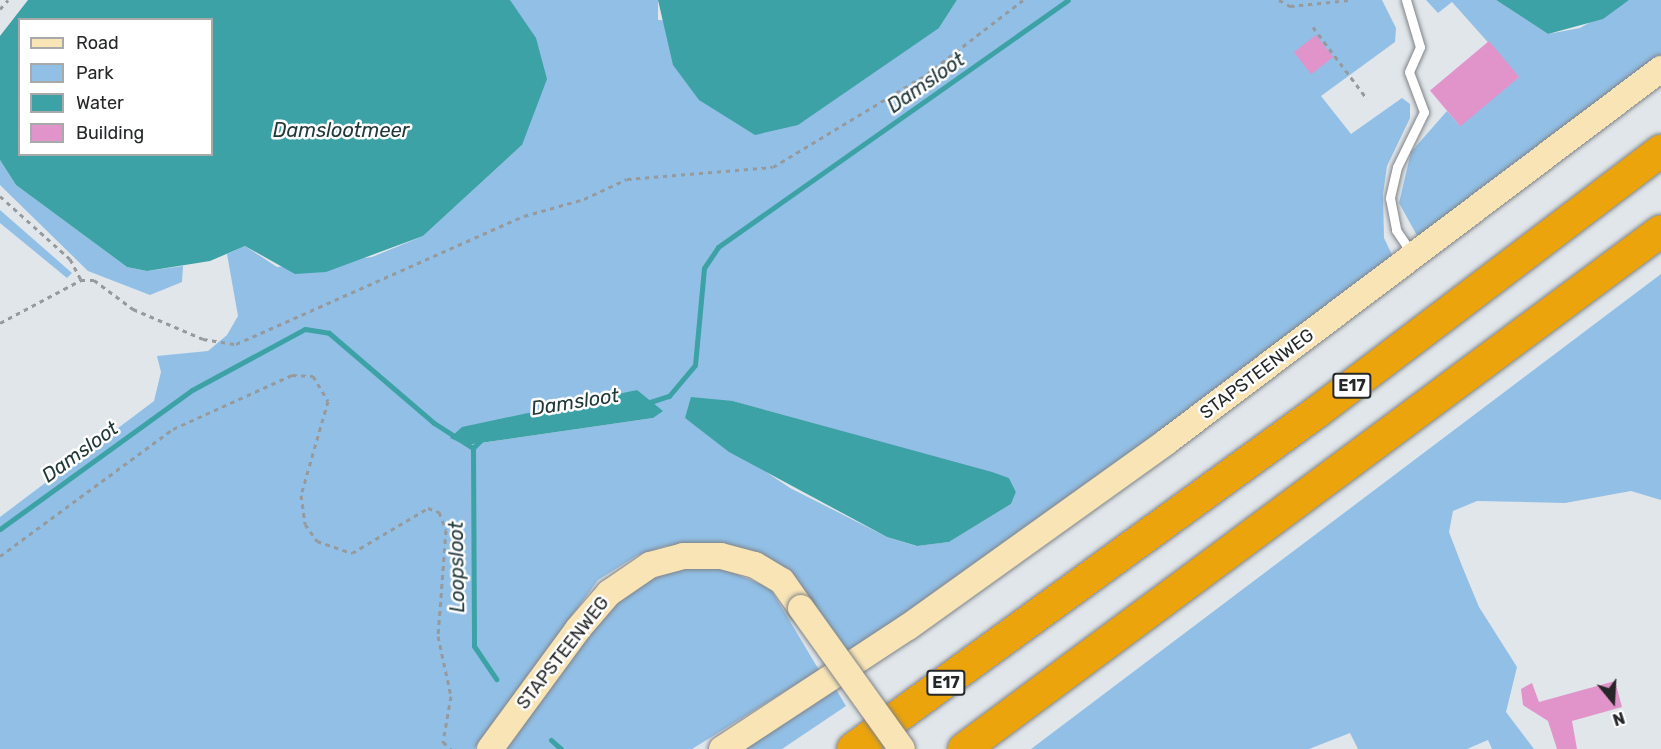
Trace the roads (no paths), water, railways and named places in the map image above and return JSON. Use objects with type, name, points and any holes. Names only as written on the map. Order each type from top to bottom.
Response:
[{"type":"highway","name":"E17","points":[[853,749],[1317,412],[1661,151]]},
{"type":"highway","points":[[964,749],[1661,231]]},
{"type":"street","name":"STAPSTEENWEG","points":[[722,749],[927,614],[1414,256],[1661,69]]},
{"type":"street","name":"STAPSTEENWEG","points":[[490,749],[578,629],[609,593],[650,565],[693,556],[755,565],[782,581],[902,749]]},
{"type":"lane","points":[[1406,0],[1420,46],[1409,72],[1424,112],[1396,167],[1390,198],[1396,230],[1414,256]]},
{"type":"water","name":"Damslootmeer","points":[[28,0],[510,0],[536,38],[547,79],[522,145],[423,236],[326,272],[295,274],[245,246],[210,261],[147,271],[127,267],[16,185],[0,160],[0,36]]},
{"type":"water","points":[[658,0],[957,0],[939,28],[798,125],[755,135],[699,100],[673,65]]},
{"type":"water","points":[[1496,0],[1629,0],[1603,19],[1548,34]]},
{"type":"water","points":[[637,390],[663,411],[653,418],[466,445],[450,438],[462,427]]},
{"type":"water","points":[[691,397],[733,401],[992,472],[1009,478],[1016,492],[1011,504],[949,542],[917,546],[887,537],[729,452],[685,418]]},
{"type":"waterway","name":"Damsloot","points":[[644,404],[669,396],[695,365],[704,268],[718,247],[1068,0]]},
{"type":"waterway","name":"Damsloot","points":[[0,529],[192,390],[305,329],[329,333],[434,423],[473,448],[483,438]]},
{"type":"waterway","name":"Loopsloot","points":[[473,448],[474,646],[496,679]]},
{"type":"waterway","name":"Loopsloot","points":[[551,740],[561,749]]}]
